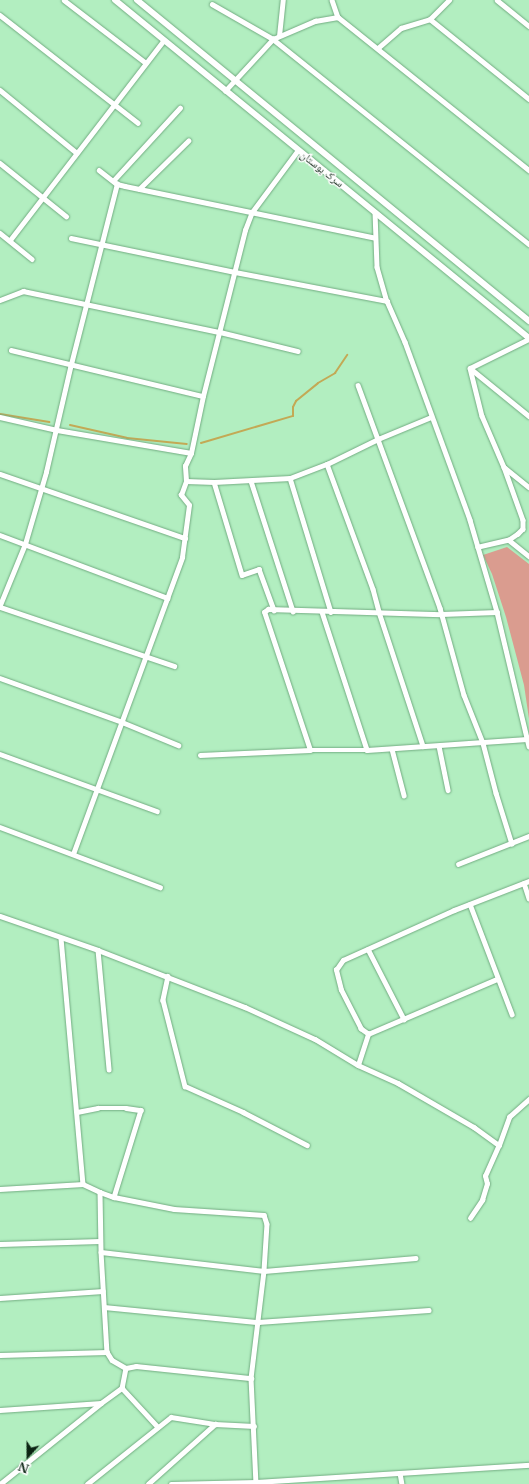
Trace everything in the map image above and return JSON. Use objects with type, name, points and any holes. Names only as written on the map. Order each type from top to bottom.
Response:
[{"type":"street","points":[[64,0],[146,63]]},
{"type":"street","name":"سرک بوستان","points":[[115,0],[529,339]]},
{"type":"street","name":"سرک بوستان","points":[[137,0],[529,321]]},
{"type":"street","points":[[279,36],[283,0]]},
{"type":"street","points":[[332,0],[338,17],[529,170]]},
{"type":"street","points":[[378,48],[401,28],[430,19],[449,0]]},
{"type":"street","points":[[497,0],[529,26]]},
{"type":"street","points":[[212,4],[273,39],[529,244]]},
{"type":"street","points":[[0,15],[138,124]]},
{"type":"street","points":[[225,91],[273,39],[315,21],[338,17]]},
{"type":"street","points":[[430,19],[529,99]]},
{"type":"street","points":[[10,240],[164,40]]},
{"type":"street","points":[[0,90],[77,153]]},
{"type":"street","points":[[174,666],[0,606],[25,544],[42,488],[115,182],[180,108]]},
{"type":"street","points":[[139,189],[188,141]]},
{"type":"street","points":[[73,854],[182,558],[189,504],[181,495],[186,481],[186,466],[191,453],[203,396],[245,230],[252,212],[298,150]]},
{"type":"street","points":[[0,163],[66,216]]},
{"type":"street","points":[[99,170],[115,182],[139,189],[375,238]]},
{"type":"street","points":[[375,212],[377,267],[388,301],[407,348],[470,520],[497,612],[529,746]]},
{"type":"street","points":[[0,233],[32,259]]},
{"type":"street","points":[[71,238],[235,272],[388,301]]},
{"type":"street","points":[[0,300],[23,291],[220,332],[298,351]]},
{"type":"street","points":[[470,368],[529,339]]},
{"type":"street","points":[[11,350],[203,396]]},
{"type":"street","points":[[470,368],[529,416]]},
{"type":"street","points":[[470,368],[482,416],[504,467],[523,520],[523,529],[509,540],[478,548]]},
{"type":"street","points":[[358,385],[441,614],[464,695],[483,743],[496,793],[512,844]]},
{"type":"street","points":[[0,417],[57,430],[191,453]]},
{"type":"street","points":[[186,481],[251,481],[290,478],[327,464],[378,439],[431,417]]},
{"type":"street","points":[[327,464],[373,589],[379,612],[423,746]]},
{"type":"street","points":[[504,467],[529,487]]},
{"type":"street","points":[[0,474],[185,538]]},
{"type":"street","points":[[290,478],[331,612]]},
{"type":"street","points":[[251,481],[293,611]]},
{"type":"street","points":[[214,482],[242,575],[259,569],[274,610]]},
{"type":"street","points":[[0,536],[168,598]]},
{"type":"street","points":[[509,540],[529,556]]},
{"type":"street","points":[[310,750],[264,612],[268,609],[322,612],[441,614],[497,612]]},
{"type":"street","points":[[322,612],[368,750]]},
{"type":"street","points":[[0,678],[122,722],[178,745]]},
{"type":"street","points":[[200,755],[310,750],[392,749],[528,739]]},
{"type":"street","points":[[439,746],[448,790]]},
{"type":"street","points":[[392,749],[404,795]]},
{"type":"street","points":[[0,754],[157,811]]},
{"type":"street","points":[[0,827],[160,888]]},
{"type":"street","points":[[458,864],[512,844],[529,836]]},
{"type":"street","points":[[368,1034],[361,1029],[341,990],[336,970],[343,960],[454,910],[529,882]]},
{"type":"street","points":[[524,884],[529,898]]},
{"type":"street","points":[[470,904],[497,979],[512,1014]]},
{"type":"street","points":[[0,916],[98,950],[245,1007],[308,1036],[358,1065],[398,1083],[474,1127],[499,1145]]},
{"type":"street","points":[[61,938],[69,1034],[78,1112],[83,1184]]},
{"type":"street","points":[[368,949],[404,1019]]},
{"type":"street","points":[[98,950],[109,1069]]},
{"type":"street","points":[[168,976],[163,1000],[185,1086],[243,1112],[307,1145]]},
{"type":"street","points":[[358,1065],[368,1034],[497,979]]},
{"type":"street","points":[[470,1218],[482,1200],[487,1184],[486,1176],[509,1117],[529,1099]]},
{"type":"street","points":[[78,1112],[98,1108],[126,1108],[141,1110],[114,1197]]},
{"type":"street","points":[[0,1188],[83,1184],[114,1197],[174,1209],[264,1215],[267,1224],[264,1271],[251,1378],[256,1483]]},
{"type":"street","points":[[100,1192],[100,1241],[107,1352],[112,1360],[126,1368],[136,1366],[149,1367],[251,1378]]},
{"type":"street","points":[[0,1244],[100,1241]]},
{"type":"street","points":[[101,1252],[264,1271],[415,1258]]},
{"type":"street","points":[[0,1298],[103,1291]]},
{"type":"street","points":[[104,1307],[258,1322],[429,1310]]},
{"type":"street","points":[[0,1355],[107,1352]]},
{"type":"street","points":[[0,1484],[122,1388],[126,1368]]},
{"type":"street","points":[[122,1388],[158,1427]]},
{"type":"street","points":[[0,1410],[101,1403]]},
{"type":"street","points":[[87,1484],[171,1417],[215,1424],[254,1426]]},
{"type":"street","points":[[148,1484],[215,1424]]},
{"type":"street","points":[[171,1484],[256,1483],[529,1465]]},
{"type":"street","points":[[400,1473],[402,1484]]},
{"type":"shaded area","points":[[507,547],[529,564],[529,719],[524,685],[506,617],[492,574],[483,555]]},
{"type":"waterway","points":[[201,443],[293,416],[293,407],[296,401],[318,383],[335,373],[347,355]]},
{"type":"waterway","points":[[0,414],[49,422]]},
{"type":"waterway","points":[[70,425],[127,438],[187,444]]}]
